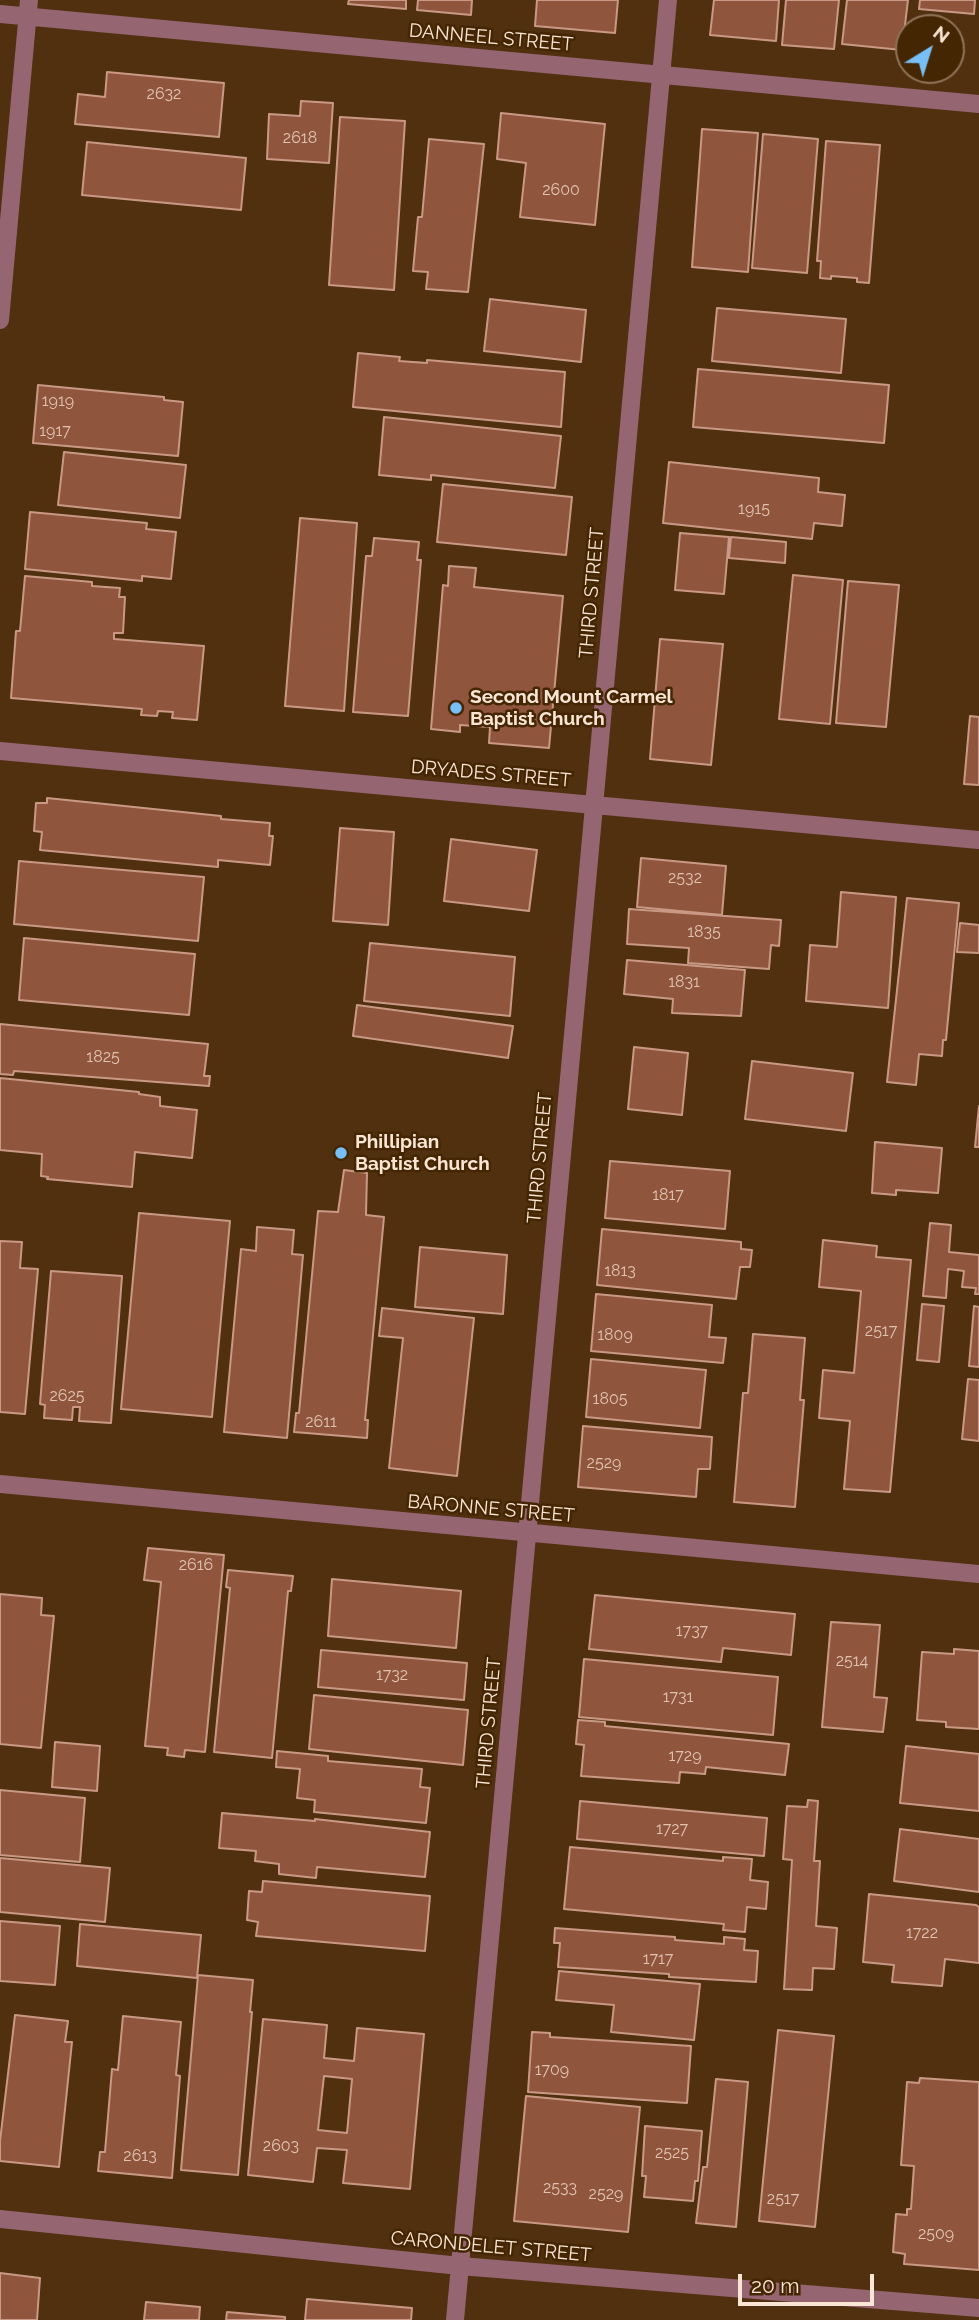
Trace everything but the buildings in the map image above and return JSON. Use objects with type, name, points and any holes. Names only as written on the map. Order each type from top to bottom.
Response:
[{"type":"street","name":"THIRD STREET","points":[[455,2320],[668,0]]},
{"type":"street","name":"DANNEEL STREET","points":[[0,14],[28,8],[661,75],[979,104]]},
{"type":"street","points":[[0,320],[28,8]]},
{"type":"street","name":"DRYADES STREET","points":[[0,751],[979,840]]},
{"type":"street","name":"BARONNE STREET","points":[[0,1484],[979,1574]]},
{"type":"street","name":"CARONDELET STREET","points":[[0,2219],[460,2266],[979,2308]]},
{"type":"place","name":"Second Mount Carmel Baptist Church","points":[[456,708]]},
{"type":"place","name":"Phillipian Baptist Church","points":[[341,1153]]}]
